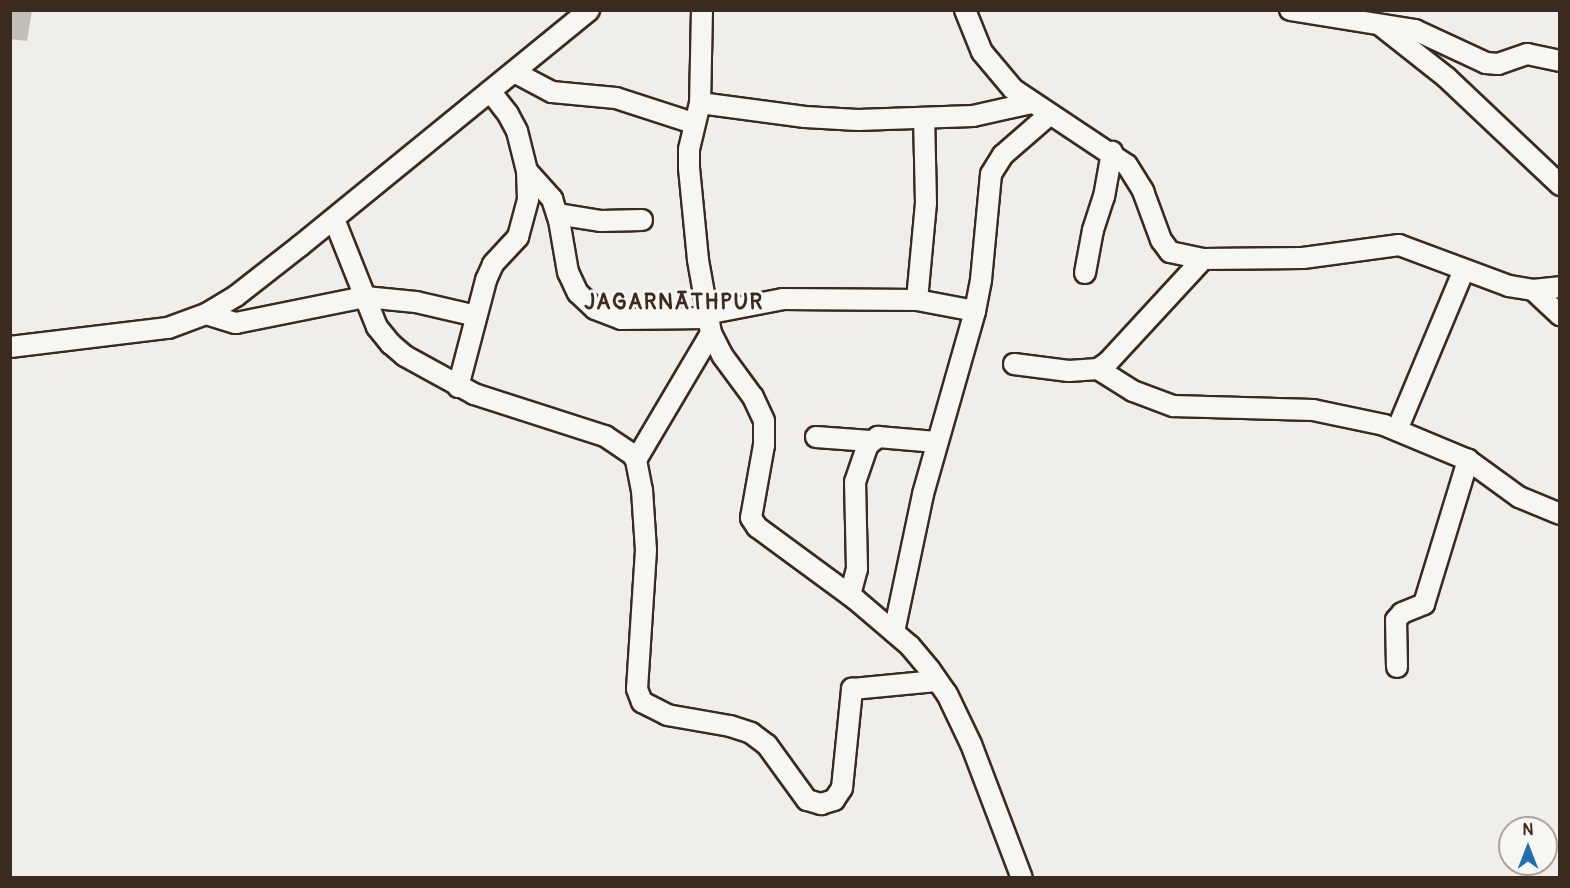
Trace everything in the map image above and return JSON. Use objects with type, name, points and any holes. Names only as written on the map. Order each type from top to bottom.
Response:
[{"type":"street","points":[[10,347],[168,328],[206,314],[236,296],[334,219],[589,10]]},
{"type":"street","points":[[702,10],[700,103],[693,123],[689,168],[708,322],[722,355],[753,397],[764,421],[763,454],[751,507],[753,522],[850,595],[894,632],[910,646],[938,681],[971,744],[1022,878]]},
{"type":"street","points":[[965,10],[982,52],[991,66],[1030,104],[1112,152],[1127,165],[1135,176],[1165,247],[1177,254],[1203,258],[1326,256],[1399,245],[1509,286],[1533,290],[1560,287]]},
{"type":"street","points":[[1290,10],[1375,22],[1426,33],[1486,63],[1498,64],[1527,54],[1560,61]]},
{"type":"street","points":[[1375,22],[1447,78],[1560,185]]},
{"type":"street","points":[[514,72],[552,92],[616,98],[693,123]]},
{"type":"street","points":[[458,387],[489,271],[521,229],[528,199],[528,171],[513,122],[490,91]]},
{"type":"street","points":[[700,103],[830,119],[924,118],[988,114],[1030,104]]},
{"type":"street","points":[[894,632],[913,531],[936,442],[975,311],[981,280],[991,174],[1003,155],[1049,115]]},
{"type":"street","points":[[917,300],[926,203],[924,118]]},
{"type":"street","points":[[1085,273],[1090,238],[1104,197],[1112,152]]},
{"type":"street","points":[[528,171],[552,199],[570,277],[578,293],[595,309],[607,315],[637,320],[708,322],[783,299],[917,300],[975,311]]},
{"type":"street","points":[[557,214],[601,221],[642,220]]},
{"type":"street","points":[[334,219],[377,327],[405,356],[458,387],[604,436],[624,447],[636,460],[642,490],[647,571],[637,689],[639,698],[648,706],[674,717],[730,726],[751,733],[767,745],[807,800],[821,804],[834,800],[842,788],[852,689],[938,681]]},
{"type":"street","points":[[1014,364],[1070,371],[1098,369],[1108,362],[1203,258]]},
{"type":"street","points":[[1397,430],[1464,270]]},
{"type":"street","points":[[1533,290],[1560,315]]},
{"type":"street","points":[[206,314],[230,323],[242,322],[365,297],[416,302],[476,316]]},
{"type":"street","points":[[636,460],[708,322]]},
{"type":"street","points":[[1098,369],[1133,391],[1173,406],[1313,410],[1397,430],[1468,460],[1519,497],[1560,514]]},
{"type":"street","points":[[816,437],[936,442]]},
{"type":"street","points":[[850,595],[857,569],[855,482],[870,441]]},
{"type":"street","points":[[1397,667],[1396,620],[1402,613],[1424,604],[1468,460]]},
{"type":"building","points":[[10,10],[32,10],[27,41],[10,39]]},
{"type":"district","name":"JAGARNĀTHPUR","points":[[674,303]]}]
